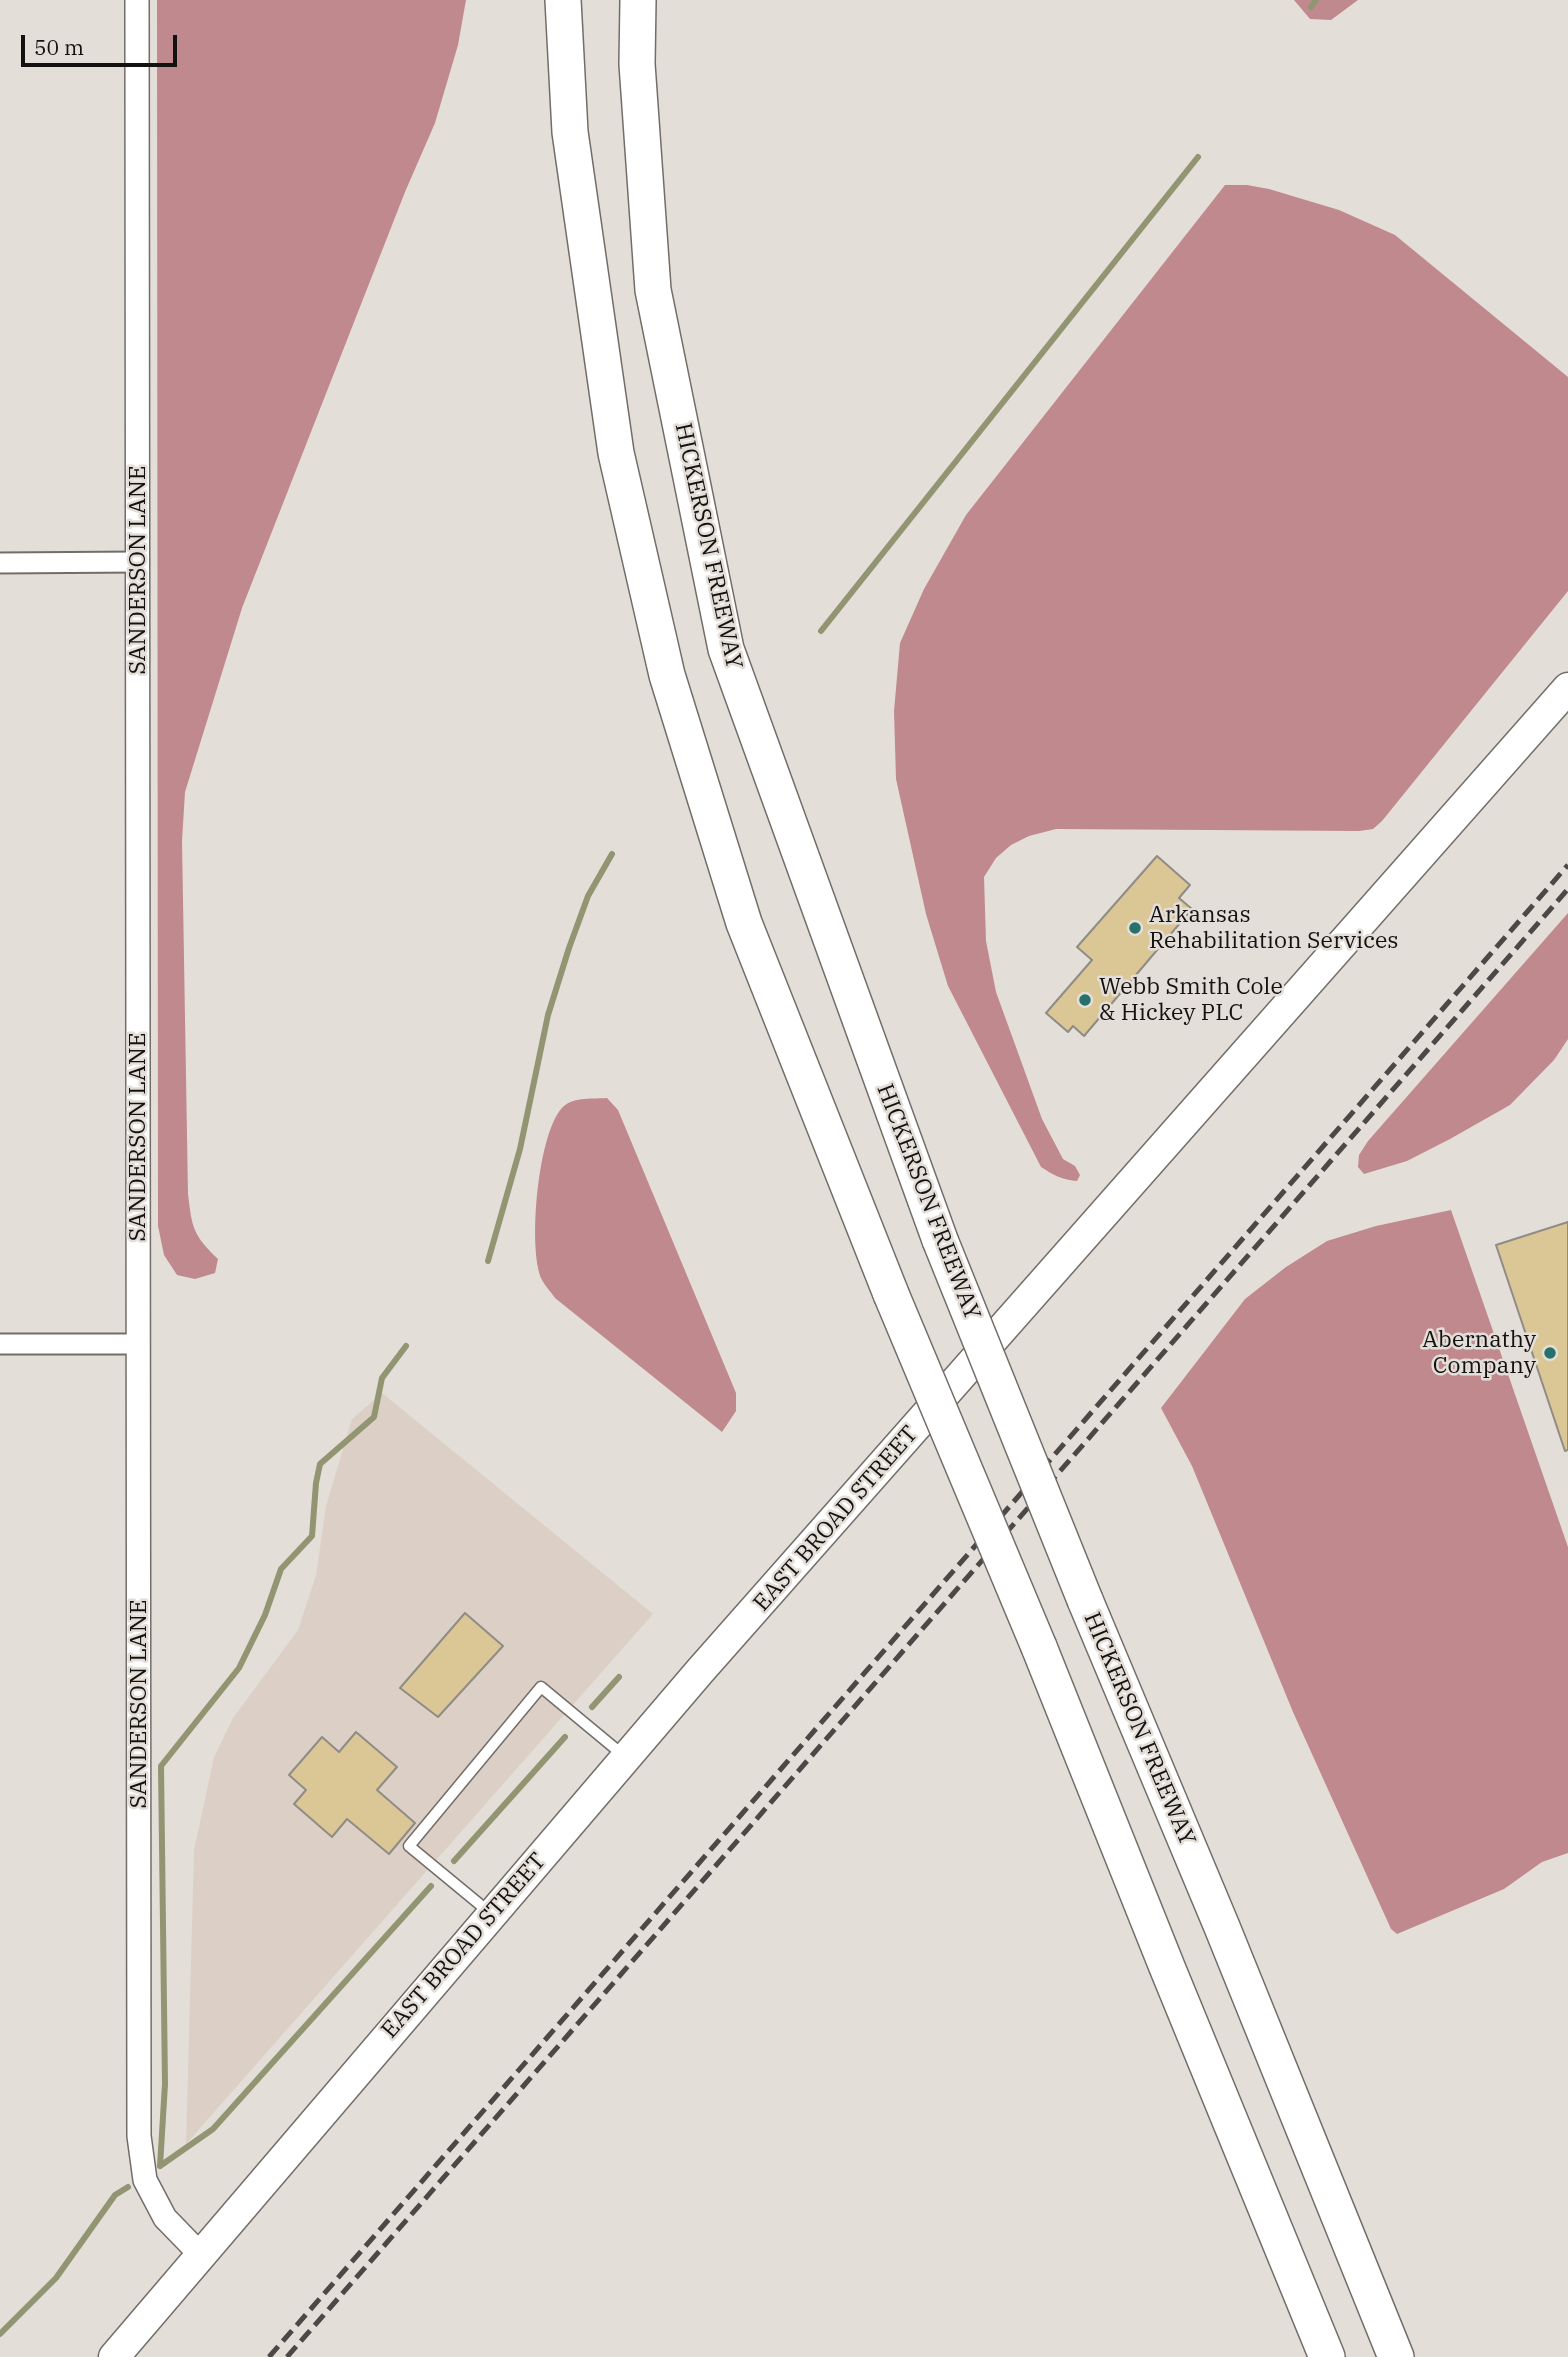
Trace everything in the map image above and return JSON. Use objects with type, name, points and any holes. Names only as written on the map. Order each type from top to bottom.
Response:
[{"type":"highway","points":[[563,0],[570,132],[616,453],[667,674],[744,923],[891,1294],[1039,1647],[1327,2357]]},
{"type":"highway","name":"HICKERSON FREEWAY","points":[[638,0],[637,64],[653,290],[726,649],[940,1240],[1396,2357]]},
{"type":"highway","points":[[1167,1967],[1303,2357]]},
{"type":"main road","name":"EAST BROAD STREET","points":[[114,2357],[626,1758],[1568,688]]},
{"type":"street","name":"SANDERSON LANE","points":[[137,0],[139,2136],[145,2179],[165,2218],[200,2255]]},
{"type":"street","points":[[0,563],[138,562]]},
{"type":"street","points":[[0,1344],[138,1344]]},
{"type":"lane","points":[[492,1914],[409,1846],[541,1687],[626,1758]]},
{"type":"shaded area","points":[[157,0],[466,0],[458,45],[435,123],[405,192],[242,608],[185,792],[182,841],[188,1194],[195,1230],[203,1244],[218,1259],[215,1273],[195,1279],[177,1275],[164,1255],[158,1226]]},
{"type":"shaded area","points":[[1294,0],[1358,0],[1331,20],[1310,19]]},
{"type":"shaded area","points":[[1225,185],[1269,189],[1339,210],[1395,235],[1568,377],[1568,591],[1373,829],[1056,829],[1029,836],[1011,845],[996,858],[984,877],[986,941],[996,992],[1042,1119],[1063,1159],[1075,1166],[1080,1175],[1077,1181],[1058,1177],[1041,1167],[948,986],[926,914],[896,779],[894,711],[900,643],[924,589],[966,515]]},
{"type":"shaded area","points":[[1568,913],[1568,1039],[1554,1060],[1510,1105],[1407,1161],[1364,1174],[1358,1167],[1359,1155],[1368,1141]]},
{"type":"shaded area","points":[[607,1098],[618,1110],[736,1393],[736,1411],[722,1432],[555,1298],[542,1280],[535,1243],[538,1190],[547,1138],[555,1119],[568,1103]]},
{"type":"shaded area","points":[[1451,1210],[1568,1547],[1568,1853],[1542,1862],[1504,1889],[1397,1934],[1391,1929],[1293,1712],[1192,1466],[1161,1408],[1245,1299],[1286,1267],[1327,1241],[1376,1226]]},
{"type":"shaded area","points":[[382,1393],[653,1614],[186,2144],[194,1850],[214,1757],[233,1718],[298,1630],[316,1575],[326,1506],[352,1419]]},
{"type":"building","name":"Arkansas Rehabilitation Services","points":[[1157,856],[1190,885],[1179,898],[1192,909],[1084,1036],[1073,1026],[1068,1032],[1046,1013],[1092,960],[1077,947]]},
{"type":"building","name":"Abernathy Company","points":[[1568,1222],[1568,1450],[1565,1451],[1496,1245]]},
{"type":"building","points":[[465,1613],[503,1646],[438,1717],[400,1688]]},
{"type":"building","points":[[356,1732],[397,1767],[377,1790],[415,1823],[389,1854],[347,1819],[332,1837],[294,1804],[306,1790],[289,1775],[322,1737],[339,1752]]},
{"type":"waterway","points":[[1311,7],[1316,0]]},
{"type":"waterway","points":[[821,631],[1198,157]]},
{"type":"waterway","points":[[488,1261],[520,1149],[548,1015],[588,896],[612,854]]},
{"type":"waterway","points":[[160,2166],[165,2084],[161,1766],[239,1668],[265,1615],[281,1569],[312,1536],[320,1464],[374,1417],[382,1378],[406,1346]]},
{"type":"waterway","points":[[592,1707],[619,1677]]},
{"type":"waterway","points":[[454,1861],[565,1737]]},
{"type":"waterway","points":[[160,2166],[213,2129],[431,1886]]},
{"type":"waterway","points":[[0,2334],[56,2278],[115,2195],[128,2187]]},
{"type":"railway","points":[[269,2357],[1568,865]]},
{"type":"railway","points":[[287,2357],[1568,889]]},
{"type":"place","name":"Arkansas Rehabilitation Services","points":[[1135,928]]},
{"type":"place","name":"Webb Smith Cole & Hickey PLC","points":[[1085,1000]]},
{"type":"place","name":"Abernathy Company","points":[[1550,1353]]}]
